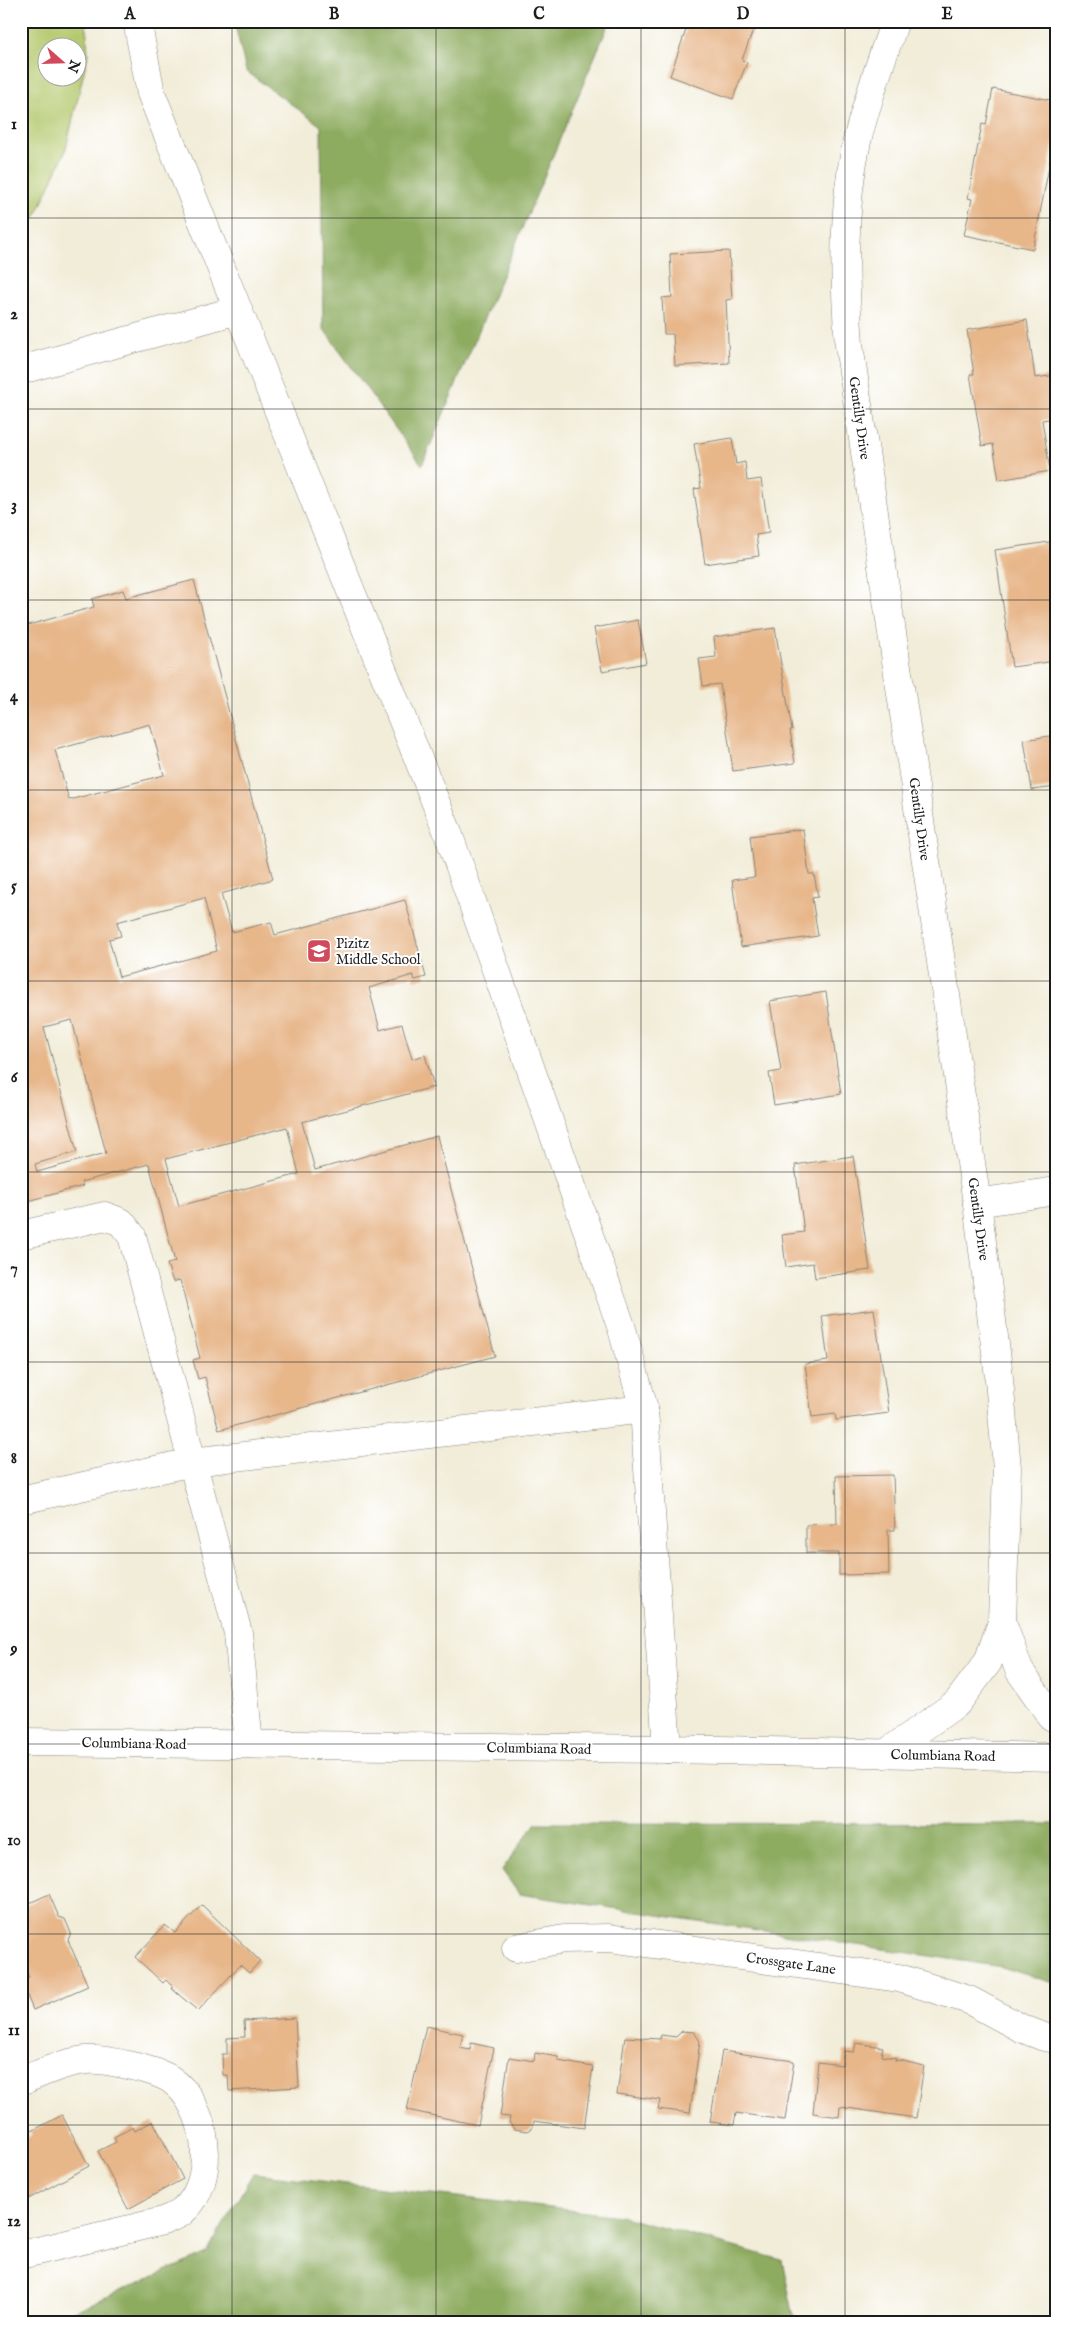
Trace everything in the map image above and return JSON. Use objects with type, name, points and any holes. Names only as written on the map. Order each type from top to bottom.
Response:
[{"type":"street","points":[[137,21],[151,93],[448,833],[622,1329],[644,1409],[667,1749]]},
{"type":"street","name":"Gentilly Drive","points":[[885,1754],[957,1703],[988,1662],[1002,1622],[1006,1468],[998,1368],[977,1203],[849,345],[844,275],[847,210],[857,142],[877,72],[895,21]]},
{"type":"street","points":[[21,370],[238,310]]},
{"type":"street","points":[[977,1203],[1056,1191]]},
{"type":"street","points":[[21,1235],[105,1216],[121,1222],[132,1236],[238,1633],[249,1744]]},
{"type":"street","points":[[21,1500],[192,1462],[644,1409]]},
{"type":"street","name":"Gentilly Drive","points":[[1002,1622],[1019,1670],[1051,1716],[1056,1719]]},
{"type":"street","name":"Columbiana Road","points":[[21,1742],[667,1749],[1056,1757]]},
{"type":"street","name":"Crossgate Lane","points":[[516,1948],[564,1939],[609,1938],[899,1978],[968,2000],[1022,2028],[1044,2037],[1056,2039]]},
{"type":"street","points":[[21,2081],[61,2066],[86,2060],[116,2061],[170,2079],[194,2105],[203,2131],[205,2155],[201,2182],[194,2198],[183,2212],[163,2221],[21,2255]]},
{"type":"green space","points":[[21,21],[86,21],[87,38],[38,38],[38,88],[80,88],[65,152],[36,216],[21,235]]},
{"type":"green space","points":[[234,21],[610,21],[422,465],[323,328],[321,126],[246,71]]},
{"type":"green space","points":[[536,1823],[1056,1824],[1056,1984],[1002,1967],[519,1894],[502,1870]]},
{"type":"green space","points":[[253,2173],[619,2216],[782,2260],[795,2322],[49,2322],[207,2253]]},
{"type":"building","points":[[689,21],[759,21],[755,31],[753,30],[742,60],[747,62],[733,99],[670,76]]},
{"type":"building","points":[[993,89],[1056,101],[1056,131],[1033,249],[964,235],[972,199],[968,198],[982,124],[986,125]]},
{"type":"building","points":[[729,251],[732,299],[726,300],[729,363],[675,366],[673,334],[664,334],[662,298],[672,297],[670,254]]},
{"type":"building","points":[[1027,320],[1035,378],[1056,375],[1056,418],[1042,420],[1050,471],[999,480],[993,444],[982,446],[970,374],[974,374],[967,330]]},
{"type":"building","points":[[732,438],[736,464],[745,462],[747,481],[761,479],[769,533],[756,535],[759,556],[705,564],[694,489],[701,488],[694,444]]},
{"type":"building","points":[[1056,541],[1056,661],[1012,667],[995,550]]},
{"type":"building","points":[[194,580],[273,879],[221,894],[232,932],[271,922],[275,935],[405,900],[426,977],[415,980],[413,975],[369,988],[380,1030],[402,1024],[412,1059],[425,1055],[434,1087],[302,1122],[315,1170],[437,1136],[495,1356],[219,1430],[205,1377],[198,1379],[193,1360],[200,1358],[180,1280],[173,1282],[167,1264],[175,1262],[149,1164],[81,1182],[83,1186],[21,1203],[21,627],[94,607],[92,599],[123,590],[126,598]],"holes":[[[150,724],[164,775],[69,800],[55,750]],[[204,898],[217,951],[119,977],[109,939],[121,936],[117,922]],[[72,1020],[106,1153],[37,1172],[35,1164],[77,1152],[44,1027]],[[287,1127],[299,1174],[179,1206],[166,1159]]]},
{"type":"building","points":[[638,620],[646,663],[602,671],[594,628]]},
{"type":"building","points":[[775,628],[792,730],[790,730],[795,763],[733,771],[720,684],[703,686],[699,659],[716,657],[714,637]]},
{"type":"building","points":[[1056,735],[1056,787],[1032,790],[1024,740]]},
{"type":"building","points":[[803,829],[809,874],[814,874],[818,897],[812,898],[818,936],[741,947],[732,880],[755,877],[750,836]]},
{"type":"building","points":[[826,992],[841,1094],[774,1105],[769,1073],[781,1071],[770,1001]]},
{"type":"building","points":[[853,1156],[870,1270],[815,1278],[813,1263],[786,1267],[782,1235],[804,1232],[795,1165]]},
{"type":"building","points":[[874,1309],[889,1413],[836,1420],[835,1414],[812,1417],[805,1364],[828,1361],[822,1316]]},
{"type":"building","points":[[893,1475],[895,1530],[888,1530],[889,1574],[839,1575],[839,1553],[806,1553],[806,1525],[837,1524],[836,1476]]},
{"type":"building","points":[[49,1894],[59,1917],[65,1919],[71,1933],[68,1940],[88,1986],[33,2010],[21,1981],[29,1977],[26,1971],[21,1972],[21,1907]]},
{"type":"building","points":[[202,1905],[260,1961],[249,1973],[240,1965],[198,2011],[171,1988],[173,1987],[166,1980],[163,1983],[135,1957],[165,1925],[175,1933]]},
{"type":"building","points":[[295,2018],[299,2087],[229,2091],[228,2075],[223,2075],[222,2054],[227,2054],[227,2038],[245,2037],[244,2021]]},
{"type":"building","points":[[426,2026],[463,2034],[460,2048],[470,2050],[471,2043],[494,2048],[478,2125],[407,2110]]},
{"type":"building","points":[[682,2031],[694,2032],[700,2041],[690,2113],[658,2109],[660,2100],[617,2094],[625,2037],[660,2039],[661,2035],[676,2037]]},
{"type":"building","points":[[856,2043],[883,2047],[881,2056],[896,2058],[895,2061],[899,2060],[924,2066],[916,2118],[840,2107],[839,2117],[813,2113],[818,2062],[842,2065],[844,2051],[854,2052]]},
{"type":"building","points":[[722,2051],[794,2061],[785,2120],[736,2113],[734,2125],[710,2122]]},
{"type":"building","points":[[535,2053],[558,2057],[558,2061],[593,2067],[584,2128],[534,2121],[533,2127],[527,2131],[514,2129],[509,2122],[510,2117],[500,2116],[509,2057],[534,2061]]},
{"type":"building","points":[[62,2115],[89,2166],[21,2203],[21,2141],[32,2135],[30,2132]]},
{"type":"building","points":[[153,2121],[183,2179],[128,2209],[98,2151],[116,2142],[114,2137],[133,2127],[135,2131]]},
{"type":"place","name":"Pizitz Middle School","points":[[319,951]]}]
